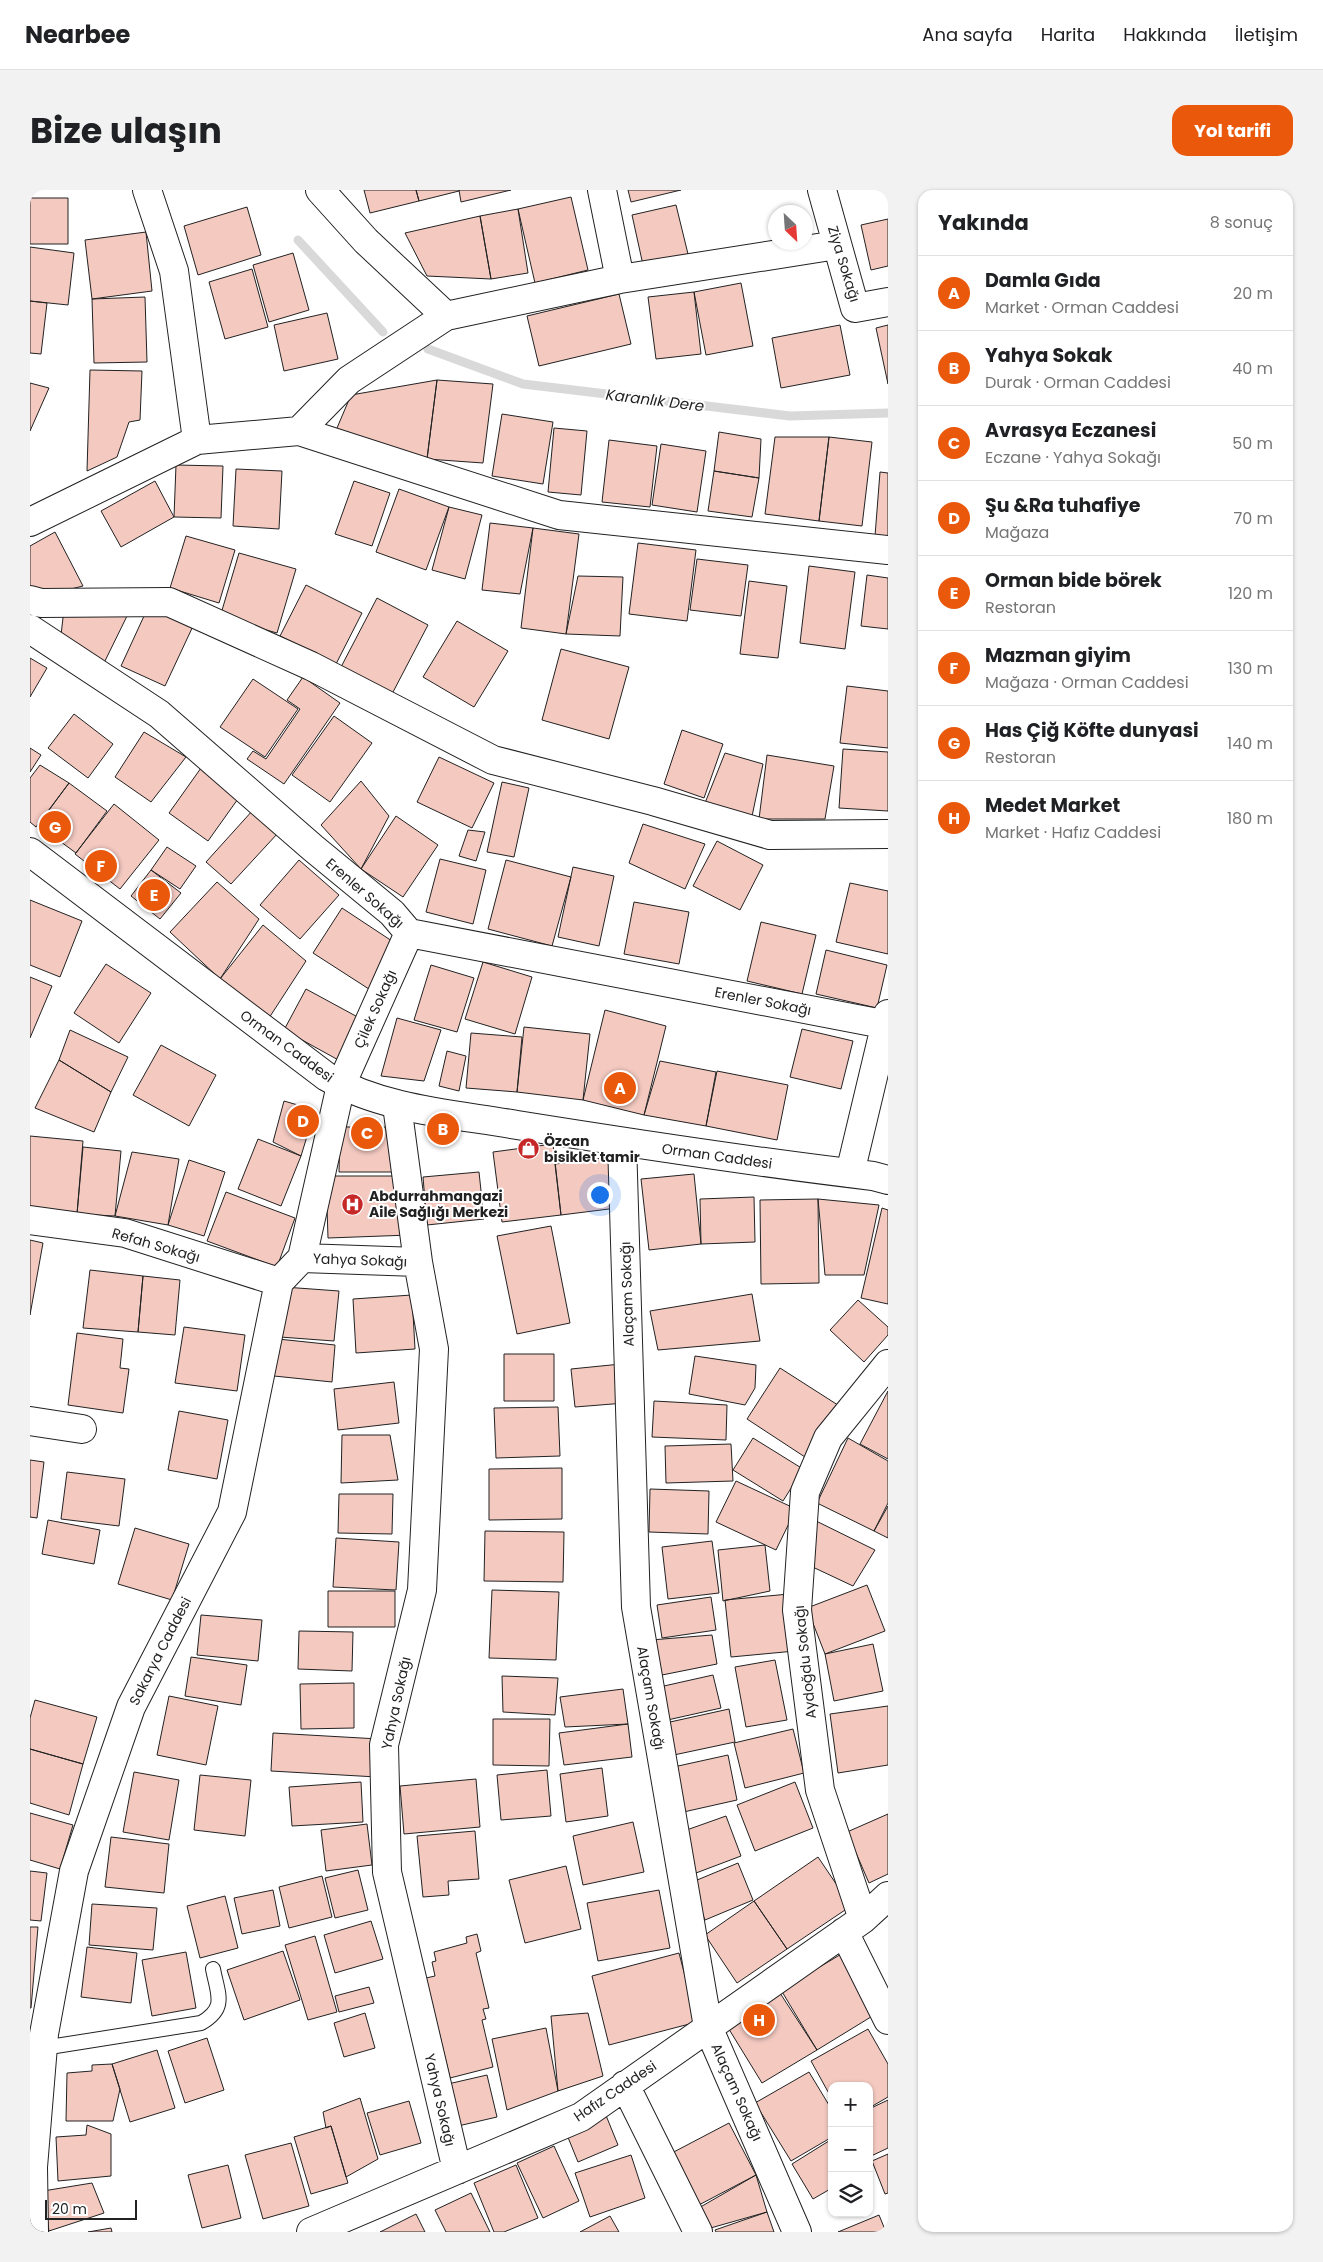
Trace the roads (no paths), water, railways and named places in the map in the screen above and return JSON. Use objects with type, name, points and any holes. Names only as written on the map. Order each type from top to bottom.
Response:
[{"type":"street","points":[[147,190],[174,271],[197,440]]},
{"type":"street","points":[[320,190],[366,241],[446,316]]},
{"type":"street","points":[[602,190],[620,279]]},
{"type":"street","name":"Ziya Sokağı","points":[[822,190],[855,308],[888,302]]},
{"type":"street","points":[[299,431],[349,380],[446,316],[620,279],[837,245]]},
{"type":"street","points":[[30,522],[197,440],[299,431],[559,515],[888,550]]},
{"type":"street","points":[[30,600],[41,603],[170,602],[311,666],[493,760],[653,802],[770,836],[888,834]]},
{"type":"street","name":"Erenler Sokağı","points":[[30,629],[159,714],[392,914],[409,933],[887,1022]]},
{"type":"street","name":"Orman Caddesi","points":[[30,852],[327,1077],[341,1085],[397,1104],[694,1154],[888,1180]]},
{"type":"street","name":"Çilek Sokağı","points":[[341,1085],[409,933]]},
{"type":"street","points":[[850,1174],[887,1022]]},
{"type":"street","points":[[279,1282],[302,1258],[341,1085]]},
{"type":"street","name":"Yahya Sokağı","points":[[397,1104],[418,1262],[434,1349],[422,1590],[384,1745],[387,1872],[457,2170]]},
{"type":"street","name":"Alaçam Sokağı","points":[[622,1142],[636,1607],[708,2027],[797,2232]]},
{"type":"street","name":"Refah Sokağı","points":[[30,1220],[124,1233],[279,1282]]},
{"type":"street","name":"Yahya Sokağı","points":[[302,1258],[418,1262]]},
{"type":"street","name":"Sakarya Caddesi","points":[[34,2232],[32,2167],[43,2048],[74,1871],[131,1707],[232,1512],[279,1282]]},
{"type":"street","name":"Aydoğdu Sokağı","points":[[888,1364],[828,1438],[805,1492],[797,1610],[820,1790],[853,1926],[888,2020]]},
{"type":"street","points":[[30,1422],[82,1429]]},
{"type":"street","name":"Hafız Caddesi","points":[[310,2232],[581,2117],[853,1926],[888,1896]]},
{"type":"street","points":[[625,2085],[698,2232]]},
{"type":"lane","points":[[43,2048],[201,2023],[214,2016],[219,2004],[213,1970]]},
{"type":"waterway","name":"Karanlık Dere","points":[[298,240],[383,332]]},
{"type":"waterway","name":"Karanlık Dere","points":[[428,349],[523,384],[790,416],[888,413]]},
{"type":"place","name":"Has Çiğ Köfte dunyasi","points":[[55,827]]},
{"type":"place","name":"Mazman giyim","points":[[101,866]]},
{"type":"place","name":"Orman bide börek","points":[[154,895]]},
{"type":"place","name":"Damla Gıda","points":[[620,1088]]},
{"type":"place","name":"Şu &Ra tuhafiye","points":[[303,1121]]},
{"type":"place","name":"Yahya Sokak","points":[[443,1129]]},
{"type":"place","name":"Avrasya Eczanesi","points":[[367,1133]]},
{"type":"place","name":"Özcan bisiklet tamir","points":[[528,1149]]},
{"type":"place","name":"Abdurrahmangazi Aile Sağlığı Merkezi","points":[[353,1204]]},
{"type":"place","name":"Medet Market","points":[[759,2020]]}]
